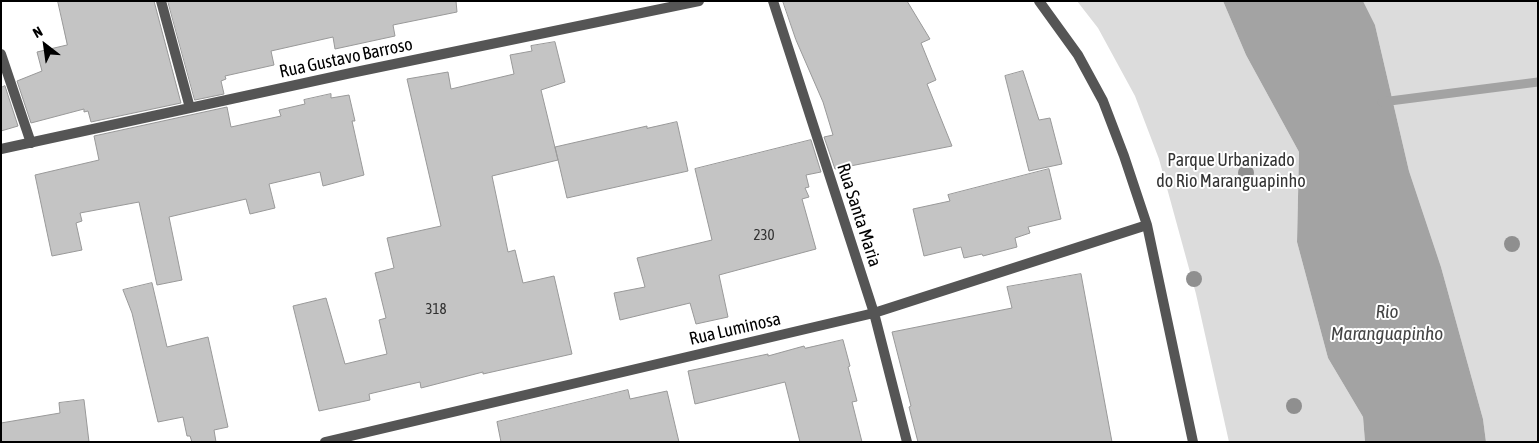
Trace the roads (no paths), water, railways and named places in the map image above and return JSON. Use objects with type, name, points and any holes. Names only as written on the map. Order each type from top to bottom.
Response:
[{"type":"street","points":[[161,1],[190,108]]},
{"type":"street","name":"Rua Gustavo Barroso","points":[[1,150],[190,108],[699,1]]},
{"type":"street","name":"Rua Santa Maria","points":[[773,1],[874,313],[907,442]]},
{"type":"street","points":[[1040,1],[1078,55],[1103,101],[1124,156],[1147,225],[1193,442]]},
{"type":"street","points":[[1,54],[31,143]]},
{"type":"street","name":"Rua Luminosa","points":[[325,442],[874,313],[1147,225]]},
{"type":"water","name":"Rio Maranguapinho","points":[[1223,1],[1363,1],[1375,25],[1409,171],[1441,267],[1483,419],[1486,442],[1365,442],[1363,417],[1328,358],[1297,242],[1299,152],[1246,55]]},
{"type":"waterway","points":[[1382,102],[1538,82]]},
{"type":"park label","name":"Parque Urbanizado do Rio Maranguapinho","points":[[1231,170]]}]
